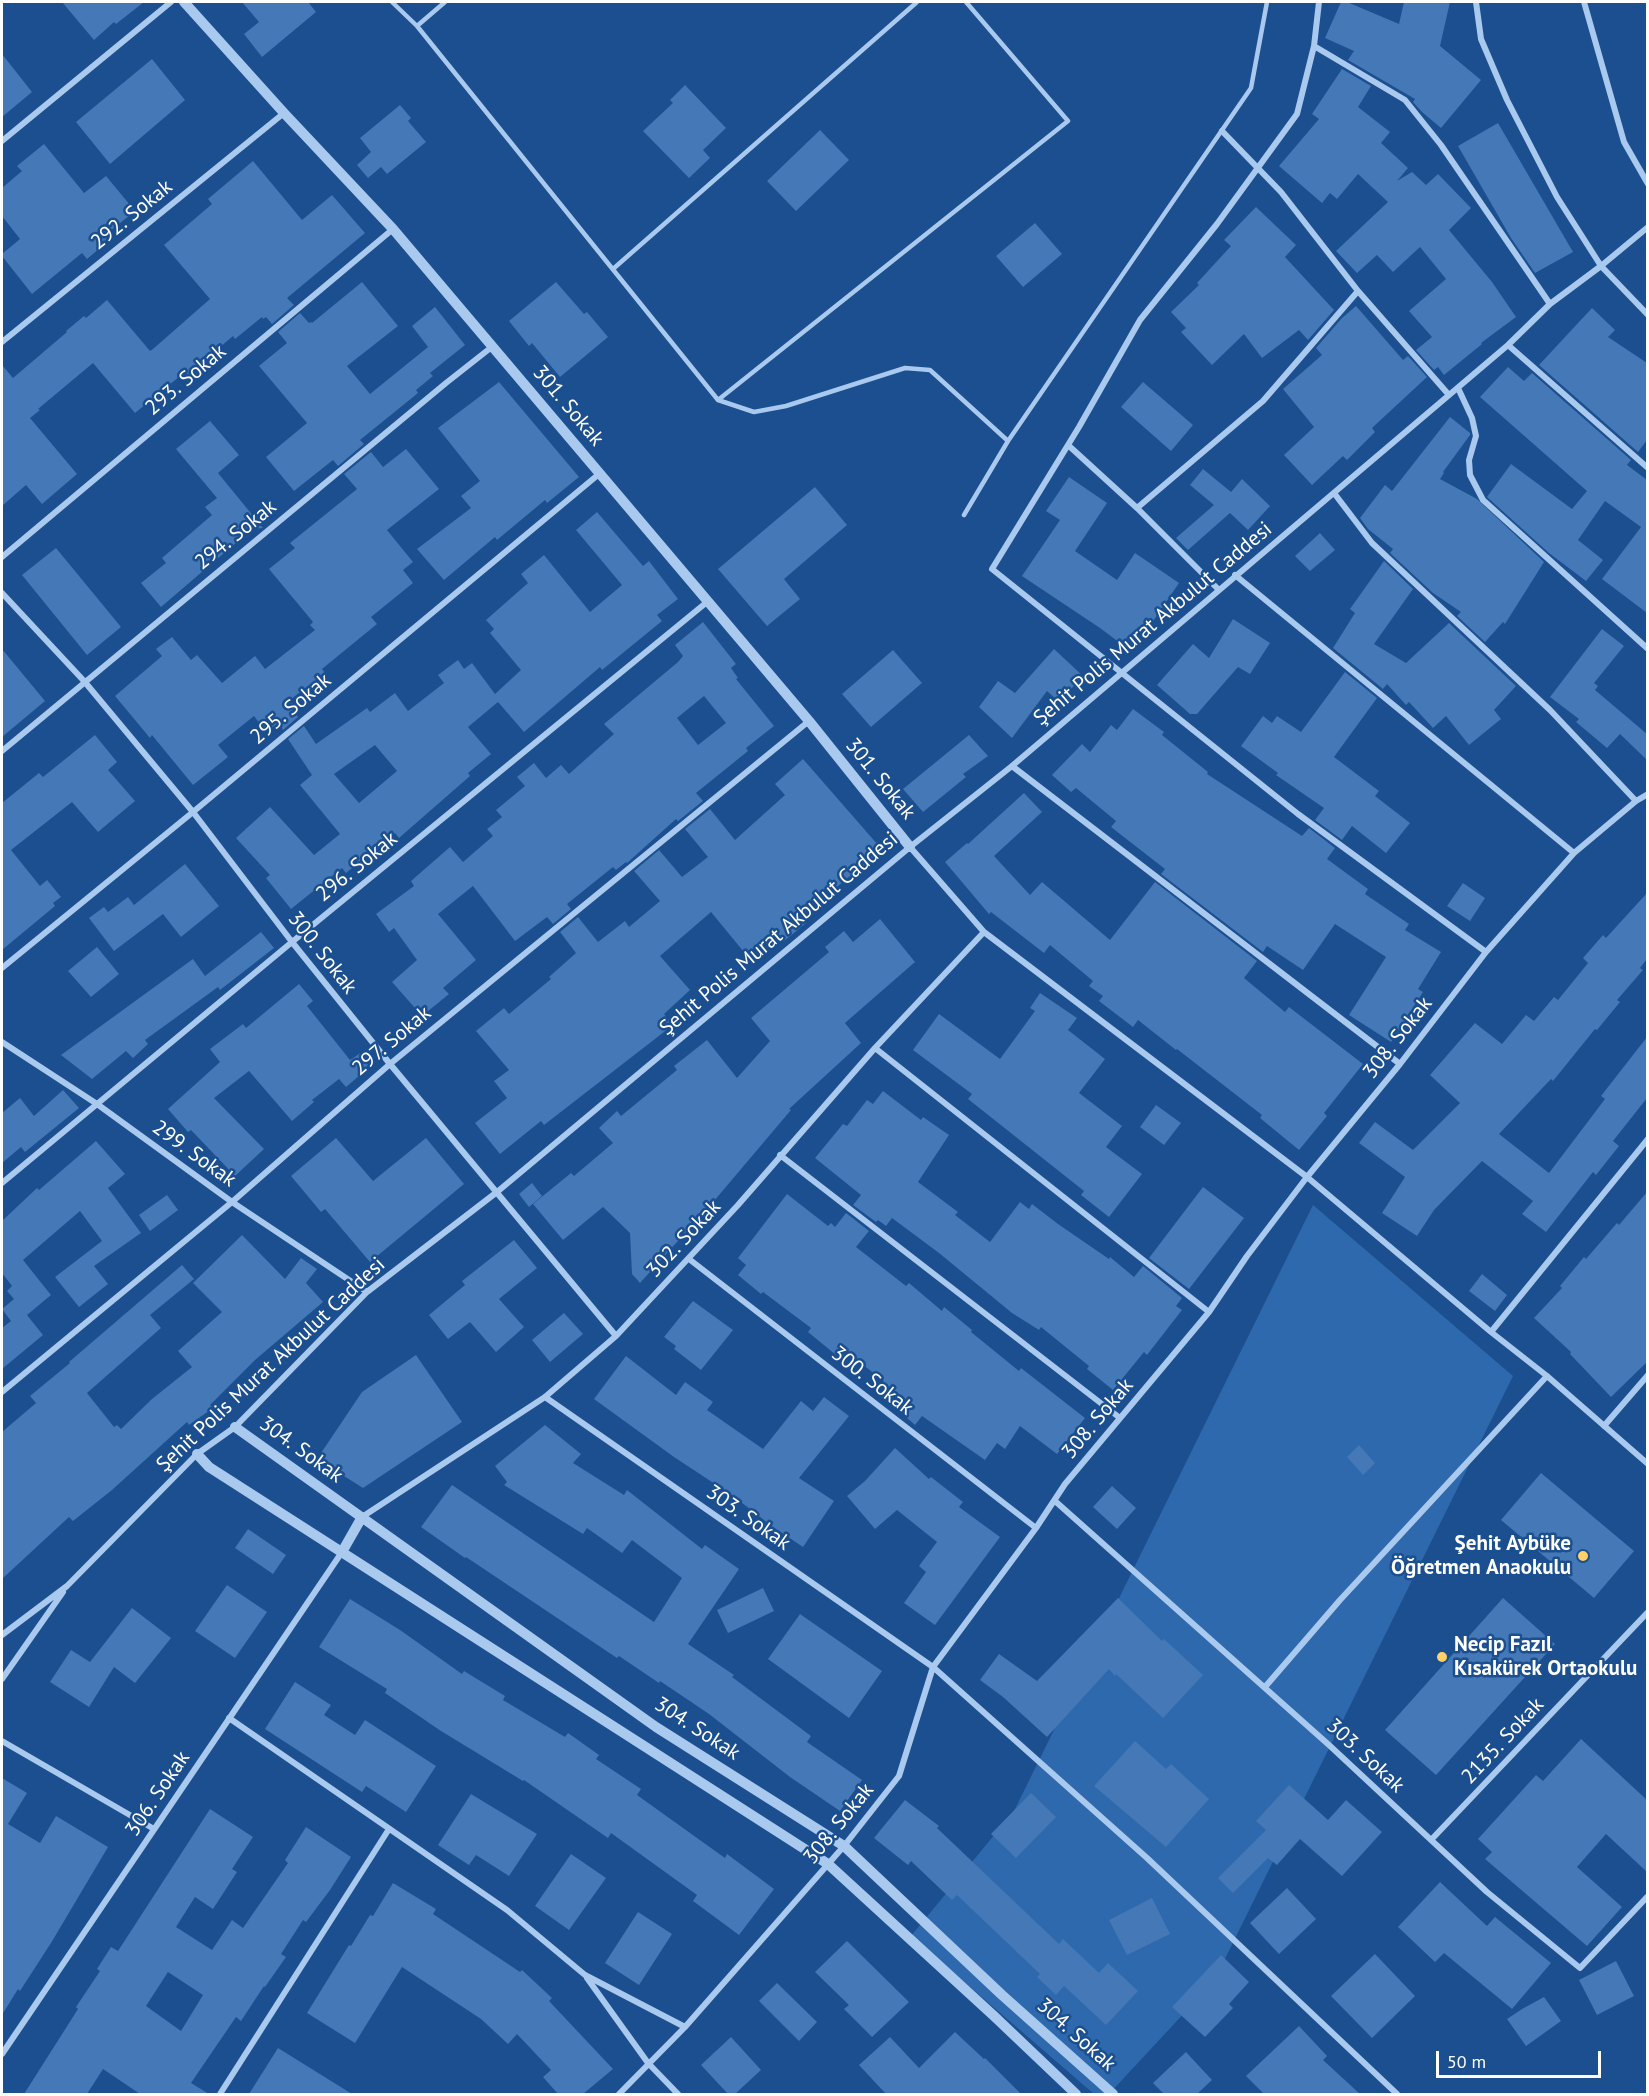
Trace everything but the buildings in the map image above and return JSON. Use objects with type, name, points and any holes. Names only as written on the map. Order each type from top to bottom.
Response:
[{"type":"street","points":[[2,141],[171,2]]},
{"type":"street","name":"301. Sokak","points":[[184,2],[393,229],[809,721],[910,847]]},
{"type":"street","points":[[1319,2],[1314,46],[1297,114],[1217,224],[1140,320],[1068,445],[992,569],[1298,814],[1486,952]]},
{"type":"street","points":[[1476,2],[1481,39],[1507,100],[1557,197],[1601,266],[1647,315]]},
{"type":"street","points":[[1584,2],[1624,142],[1647,184]]},
{"type":"street","points":[[1314,46],[1406,100],[1441,146],[1550,304]]},
{"type":"street","name":"292. Sokak","points":[[2,342],[284,113]]},
{"type":"street","points":[[1222,131],[1281,192],[1358,291],[1449,395]]},
{"type":"street","name":"Şehit Polis Murat Akbulut Caddesi","points":[[2,1635],[67,1586],[197,1454],[235,1427],[367,1292],[497,1192],[910,847],[1012,766],[1218,589],[1458,388],[1508,345],[1550,304],[1601,266],[1647,227]]},
{"type":"street","name":"293. Sokak","points":[[2,557],[393,229]]},
{"type":"street","points":[[1137,508],[1263,400],[1358,291]]},
{"type":"street","points":[[1508,345],[1647,468]]},
{"type":"street","name":"294. Sokak","points":[[2,751],[84,681],[493,346]]},
{"type":"street","points":[[1458,388],[1472,418],[1476,436],[1469,460],[1470,475],[1483,500],[1647,649]]},
{"type":"street","points":[[1068,445],[1137,508],[1218,589]]},
{"type":"street","name":"295. Sokak","points":[[2,968],[599,474]]},
{"type":"street","points":[[1334,493],[1372,543],[1550,710],[1636,801]]},
{"type":"street","points":[[1235,575],[1574,852]]},
{"type":"street","name":"300. Sokak","points":[[2,592],[84,681],[193,812],[292,942],[390,1064],[616,1336]]},
{"type":"street","name":"296. Sokak","points":[[2,1183],[707,602]]},
{"type":"street","name":"297. Sokak","points":[[2,1392],[232,1202],[390,1064],[809,721]]},
{"type":"street","points":[[1012,766],[1400,1064]]},
{"type":"street","name":"308. Sokak","points":[[620,2094],[685,2027],[844,1846],[899,1776],[933,1667],[1036,1528],[1065,1484],[1209,1312],[1247,1256],[1307,1177],[1400,1064],[1486,952],[1574,852],[1647,794]]},
{"type":"street","points":[[910,847],[984,932],[1307,1177],[1491,1332],[1547,1376],[1647,1464]]},
{"type":"street","name":"302. Sokak","points":[[362,1517],[544,1397],[616,1336],[689,1259],[875,1048],[984,932]]},
{"type":"street","name":"299. Sokak","points":[[2,1042],[97,1104],[232,1202],[367,1292]]},
{"type":"street","points":[[875,1048],[1209,1312]]},
{"type":"street","points":[[1491,1332],[1647,1139]]},
{"type":"street","points":[[780,1155],[1120,1418]]},
{"type":"street","name":"300. Sokak","points":[[689,1259],[1036,1528]]},
{"type":"street","points":[[1604,1426],[1647,1375]]},
{"type":"street","points":[[1265,1687],[1340,1600],[1547,1376]]},
{"type":"street","name":"303. Sokak","points":[[544,1397],[933,1667],[1147,1858],[1397,2094]]},
{"type":"street","name":"304. Sokak","points":[[235,1427],[656,1727],[844,1846],[1002,1995],[1113,2094]]},
{"type":"street","name":"304. Sokak","points":[[197,1454],[209,1467],[828,1864],[1076,2094]]},
{"type":"street","name":"303. Sokak","points":[[1055,1501],[1265,1687],[1487,1892],[1580,1968],[1647,1896]]},
{"type":"street","points":[[342,1552],[362,1517]]},
{"type":"street","name":"306. Sokak","points":[[2,2054],[342,1552]]},
{"type":"street","points":[[2,1679],[67,1586]]},
{"type":"street","name":"2135. Sokak","points":[[1431,1840],[1647,1612]]},
{"type":"street","points":[[229,1718],[507,1910],[585,1975],[685,2027]]},
{"type":"street","points":[[2,1741],[154,1829]]},
{"type":"street","points":[[220,2094],[389,1828]]},
{"type":"street","points":[[585,1975],[648,2063],[678,2094]]},
{"type":"lane","points":[[392,2],[417,26],[718,400],[753,412],[786,406],[905,368],[930,370],[1008,441]]},
{"type":"lane","points":[[417,26],[445,2]]},
{"type":"lane","points":[[613,269],[916,2]]},
{"type":"lane","points":[[718,400],[1068,121],[966,2]]},
{"type":"lane","points":[[964,515],[1008,441],[1251,88],[1267,2]]},
{"type":"shaded area","points":[[1313,1205],[1513,1376],[1214,1981],[1109,2094],[1094,2094],[911,1936],[1014,1811]]},
{"type":"place","name":"Şehit Aybüke Öğretmen Anaokulu","points":[[1583,1556]]},
{"type":"place","name":"Necip Fazıl Kısakürek Ortaokulu","points":[[1442,1657]]}]
